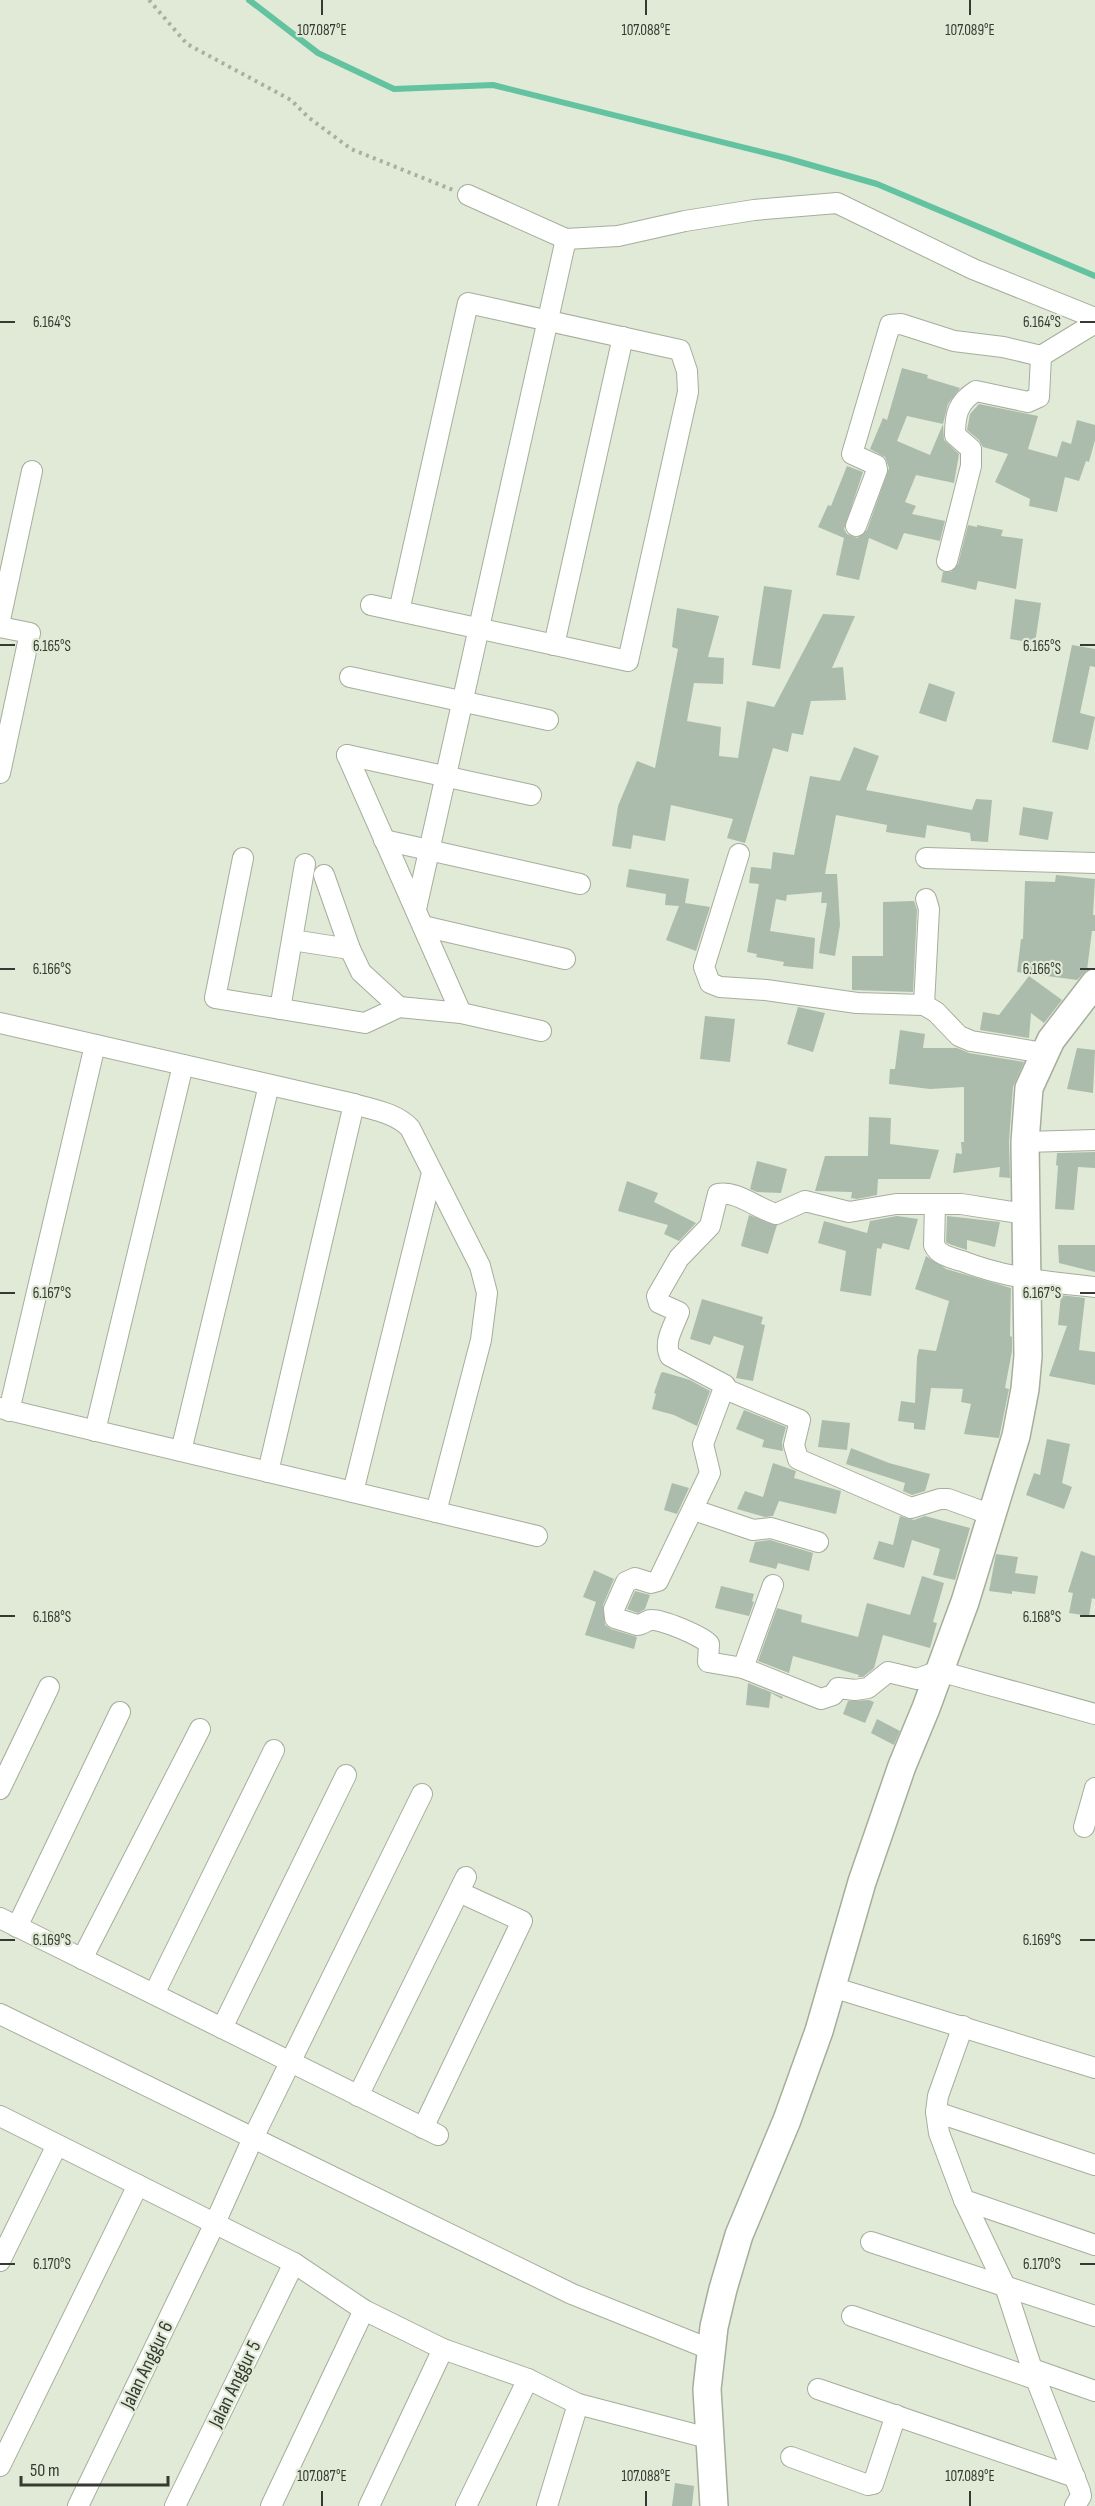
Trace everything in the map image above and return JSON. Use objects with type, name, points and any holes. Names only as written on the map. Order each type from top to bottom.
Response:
[{"type":"street","points":[[468,195],[566,239],[618,236],[685,221],[754,210],[837,203],[973,269],[1095,318]]},
{"type":"street","points":[[419,918],[429,850],[566,239]]},
{"type":"street","points":[[371,605],[628,662],[688,392],[687,371],[680,350],[468,303],[399,611]]},
{"type":"street","points":[[856,525],[877,470],[876,465],[852,454],[890,326],[895,323],[901,324],[954,341],[1003,346],[1041,356],[1095,323]]},
{"type":"street","points":[[554,645],[623,337]]},
{"type":"street","points":[[947,561],[971,466],[971,449],[955,435],[957,408],[964,398],[975,391],[1028,402],[1039,397],[1041,356]]},
{"type":"street","points":[[0,620],[32,471]]},
{"type":"street","points":[[0,627],[30,633],[0,773]]},
{"type":"street","points":[[350,677],[548,720]]},
{"type":"street","points":[[461,1013],[347,755],[531,795]]},
{"type":"street","points":[[384,840],[580,884]]},
{"type":"street","points":[[739,854],[704,967],[710,983],[734,989],[766,990],[857,1003],[924,1005],[936,1012],[959,1036],[971,1041],[1044,1053]]},
{"type":"street","points":[[243,858],[215,998],[365,1023],[399,1006],[461,1013],[541,1031]]},
{"type":"street","points":[[926,858],[1095,863]]},
{"type":"street","points":[[280,1009],[305,864]]},
{"type":"street","points":[[324,875],[350,949],[361,972],[399,1006]]},
{"type":"street","points":[[924,1005],[930,909],[926,899]]},
{"type":"street","points":[[419,918],[565,959]]},
{"type":"street","points":[[292,940],[350,949]]},
{"type":"street","points":[[714,2506],[708,2438],[707,2389],[717,2317],[739,2235],[787,2120],[819,2031],[866,1871],[902,1766],[965,1602],[1016,1436],[1025,1389],[1028,1356],[1025,1142],[1029,1088],[1044,1053],[1063,1023],[1095,983]]},
{"type":"street","points":[[1,1028],[95,1045],[354,1104],[392,1115],[410,1128],[480,1266],[487,1293],[481,1340],[436,1512]]},
{"type":"street","points":[[95,1045],[5,1409],[537,1536]]},
{"type":"street","points":[[95,1431],[183,1065]]},
{"type":"street","points":[[181,1451],[269,1085]]},
{"type":"street","points":[[268,1472],[354,1104]]},
{"type":"street","points":[[1025,1142],[1095,1140]]},
{"type":"street","points":[[353,1492],[432,1173]]},
{"type":"street","points":[[1026,1214],[961,1204],[896,1204],[849,1212],[814,1201],[805,1201],[776,1214],[741,1198],[723,1193],[718,1194],[710,1226],[679,1258],[657,1296],[659,1303],[679,1312],[667,1343],[670,1356],[724,1383],[725,1389],[716,1405],[703,1444],[710,1473],[658,1581],[651,1583],[635,1578],[626,1582],[614,1614],[615,1618],[637,1626],[648,1621],[657,1621],[703,1638],[709,1644],[708,1662],[742,1668],[821,1699],[833,1695],[838,1688],[855,1690],[868,1688],[888,1672],[917,1679],[939,1671],[1095,1714]]},
{"type":"street","points":[[935,1205],[934,1245],[936,1250],[991,1273],[1026,1280],[1095,1287]]},
{"type":"street","points":[[725,1389],[800,1420],[794,1446],[798,1459],[911,1508],[940,1499],[948,1499],[992,1515]]},
{"type":"street","points":[[694,1510],[753,1530],[771,1528],[818,1542]]},
{"type":"street","points":[[742,1668],[773,1585]]},
{"type":"street","points":[[0,1789],[49,1687]]},
{"type":"street","points":[[120,1712],[9,1922],[358,2096],[431,2131],[522,1921],[463,1885],[358,2096]]},
{"type":"street","points":[[82,1959],[200,1729]]},
{"type":"street","points":[[154,1994],[274,1750]]},
{"type":"street","points":[[222,2028],[346,1775]]},
{"type":"street","points":[[1084,1827],[1095,1788]]},
{"type":"street","name":"Jalan Anggur 6","points":[[78,2506],[215,2223],[253,2138],[422,1794]]},
{"type":"street","points":[[832,1987],[1095,2068]]},
{"type":"street","points":[[0,2014],[572,2294],[712,2350]]},
{"type":"street","points":[[963,2026],[938,2096],[936,2112],[939,2133],[964,2200],[1005,2286],[1034,2374],[1081,2496],[1075,2506]]},
{"type":"street","points":[[936,2112],[1095,2165]]},
{"type":"street","points":[[0,2116],[294,2263],[364,2310],[442,2349],[528,2379],[578,2404],[708,2438]]},
{"type":"street","points":[[0,2260],[57,2145]]},
{"type":"street","points":[[0,2466],[138,2185]]},
{"type":"street","points":[[964,2200],[1095,2245]]},
{"type":"street","points":[[871,2242],[1095,2316]]},
{"type":"street","name":"Jalan Anggur 5","points":[[176,2506],[294,2263]]},
{"type":"street","points":[[271,2506],[364,2310]]},
{"type":"street","points":[[852,2316],[1095,2391]]},
{"type":"street","points":[[369,2506],[442,2349]]},
{"type":"street","points":[[466,2506],[528,2379]]},
{"type":"street","points":[[818,2390],[1075,2478]]},
{"type":"street","points":[[547,2506],[578,2404]]},
{"type":"street","points":[[792,2457],[868,2485],[873,2484],[896,2415]]},
{"type":"path","points":[[149,0],[187,44],[291,99],[308,117],[351,149],[468,195]]},
{"type":"building","points":[[902,368],[928,375],[927,378],[960,388],[948,404],[943,424],[944,440],[959,454],[954,483],[916,475],[905,502],[916,506],[912,514],[945,521],[940,541],[904,533],[897,550],[869,538],[859,580],[836,575],[844,538],[818,527],[828,505],[831,506],[847,466],[863,472],[844,529],[847,534],[857,538],[867,530],[889,468],[885,457],[870,449],[883,418],[887,420]],"holes":[[[907,416],[943,424],[930,455],[897,441]]]},
{"type":"building","points":[[979,404],[1038,416],[1028,449],[1057,457],[1062,441],[1071,444],[1077,420],[1095,425],[1095,440],[1089,462],[1086,461],[1079,481],[1065,477],[1057,512],[1029,506],[1030,499],[995,482],[1008,454],[983,447],[979,440],[967,430],[970,414]]},
{"type":"building","points":[[968,525],[1003,530],[1001,536],[1023,539],[1016,589],[978,581],[976,590],[941,582],[943,572],[951,572],[958,564]]},
{"type":"building","points":[[764,586],[792,590],[780,669],[752,665]]},
{"type":"building","points":[[1015,599],[1041,603],[1035,643],[1010,639]]},
{"type":"building","points":[[677,608],[719,616],[708,657],[724,658],[723,684],[694,683],[687,721],[721,727],[719,756],[738,758],[747,701],[774,707],[823,614],[855,616],[832,668],[843,667],[846,700],[811,701],[803,735],[792,733],[788,752],[773,748],[745,843],[727,838],[733,819],[671,805],[665,841],[633,835],[631,849],[612,846],[618,806],[637,761],[655,768],[678,649],[672,647]]},
{"type":"building","points":[[1072,645],[1095,649],[1095,667],[1090,666],[1080,713],[1095,717],[1088,750],[1052,742]]},
{"type":"building","points":[[929,683],[955,692],[946,722],[919,713]]},
{"type":"building","points":[[854,747],[879,756],[866,790],[972,810],[976,799],[992,800],[988,842],[971,841],[970,833],[927,825],[925,838],[886,832],[887,825],[836,815],[825,874],[837,874],[840,925],[835,956],[819,953],[827,903],[821,903],[822,892],[787,895],[786,901],[776,899],[770,931],[815,938],[813,969],[783,966],[784,962],[756,957],[757,954],[747,952],[759,884],[749,883],[751,867],[771,869],[773,852],[794,855],[810,776],[840,781]]},
{"type":"building","points":[[1023,807],[1053,812],[1048,840],[1019,835]]},
{"type":"building","points":[[629,869],[689,879],[685,903],[710,907],[696,951],[666,940],[679,906],[665,905],[666,894],[626,887]]},
{"type":"building","points":[[1056,875],[1095,879],[1093,915],[1095,915],[1095,931],[1092,931],[1087,970],[1077,980],[1017,972],[1021,939],[1023,939],[1025,881],[1055,882]]},
{"type":"building","points":[[914,901],[917,910],[913,992],[852,990],[852,956],[883,956],[883,902]]},
{"type":"building","points":[[1029,976],[1062,1000],[1044,1023],[1031,1013],[1029,1038],[980,1030],[983,1012],[999,1015]]},
{"type":"building","points":[[798,1007],[825,1013],[813,1052],[787,1044]]},
{"type":"building","points":[[705,1016],[735,1019],[730,1062],[700,1059]]},
{"type":"building","points":[[900,1030],[925,1034],[923,1048],[957,1048],[969,1053],[1024,1062],[1013,1087],[1009,1141],[1010,1178],[999,1177],[1000,1167],[953,1173],[956,1153],[962,1154],[961,1142],[964,1142],[964,1087],[930,1089],[889,1084],[890,1069],[895,1069]]},
{"type":"building","points":[[1077,1048],[1095,1050],[1093,1093],[1067,1089]]},
{"type":"building","points":[[869,1117],[891,1118],[890,1144],[939,1150],[930,1179],[878,1179],[877,1195],[857,1199],[851,1198],[852,1192],[815,1191],[825,1156],[868,1156]]},
{"type":"building","points":[[1095,1152],[1095,1168],[1078,1167],[1074,1210],[1055,1209],[1057,1153]]},
{"type":"building","points":[[757,1161],[787,1169],[781,1193],[757,1192],[750,1189]]},
{"type":"building","points":[[627,1181],[658,1193],[654,1202],[696,1223],[679,1241],[664,1234],[668,1225],[618,1211]]},
{"type":"building","points":[[749,1215],[777,1225],[768,1254],[741,1246]]},
{"type":"building","points":[[897,1216],[918,1219],[909,1250],[883,1243],[881,1249],[877,1248],[871,1296],[840,1291],[846,1251],[818,1243],[824,1221],[867,1233],[870,1221]]},
{"type":"building","points":[[947,1216],[1000,1222],[995,1247],[967,1240],[967,1250],[949,1244],[946,1242]]},
{"type":"building","points":[[1058,1245],[1095,1245],[1095,1272],[1059,1263]]},
{"type":"building","points":[[926,1256],[946,1269],[1011,1288],[1012,1351],[1005,1388],[1009,1389],[999,1438],[964,1434],[971,1404],[961,1402],[963,1389],[931,1388],[925,1430],[914,1429],[914,1423],[898,1421],[901,1401],[915,1403],[919,1349],[936,1351],[949,1301],[915,1289]]},
{"type":"building","points":[[1061,1295],[1085,1298],[1079,1350],[1095,1352],[1095,1385],[1049,1376],[1067,1326],[1058,1325]]},
{"type":"building","points":[[702,1299],[763,1317],[761,1324],[765,1325],[753,1381],[736,1378],[744,1346],[714,1336],[710,1345],[690,1339]]},
{"type":"building","points":[[663,1372],[690,1380],[710,1391],[697,1426],[674,1415],[652,1409],[656,1394],[654,1393]]},
{"type":"building","points":[[744,1410],[786,1427],[782,1442],[783,1451],[762,1447],[764,1440],[736,1429]]},
{"type":"building","points":[[822,1420],[850,1423],[847,1450],[818,1447]]},
{"type":"building","points":[[1047,1439],[1070,1444],[1062,1483],[1072,1487],[1064,1509],[1026,1495],[1034,1473],[1040,1475]]},
{"type":"building","points":[[851,1448],[889,1463],[930,1474],[925,1491],[912,1495],[903,1491],[905,1483],[846,1464]]},
{"type":"building","points":[[773,1463],[796,1471],[794,1478],[841,1491],[836,1514],[779,1501],[773,1516],[765,1517],[737,1509],[745,1491],[763,1497]]},
{"type":"building","points":[[672,1483],[689,1488],[677,1514],[664,1510]]},
{"type":"building","points":[[900,1516],[914,1520],[925,1516],[970,1528],[955,1580],[933,1575],[940,1549],[912,1540],[904,1568],[873,1559],[879,1541],[893,1545]]},
{"type":"building","points":[[770,1540],[813,1553],[809,1571],[778,1563],[776,1569],[749,1562],[755,1542]]},
{"type":"building","points":[[1081,1551],[1095,1556],[1095,1599],[1092,1598],[1089,1616],[1069,1613],[1073,1593],[1068,1592]]},
{"type":"building","points":[[996,1554],[1018,1557],[1015,1573],[1038,1576],[1035,1594],[989,1591]]},
{"type":"building","points":[[594,1570],[614,1579],[603,1605],[605,1625],[637,1637],[634,1649],[585,1635],[596,1602],[583,1597]]},
{"type":"building","points":[[922,1576],[944,1583],[933,1622],[937,1623],[930,1648],[883,1635],[874,1668],[863,1677],[793,1656],[789,1673],[758,1661],[777,1608],[802,1615],[801,1622],[858,1637],[867,1603],[910,1615]]},
{"type":"building","points":[[721,1586],[754,1594],[749,1616],[715,1608]]},
{"type":"building","points":[[635,1591],[650,1595],[645,1609],[638,1613],[627,1609]]},
{"type":"building","points":[[748,1683],[783,1697],[782,1699],[771,1693],[769,1708],[746,1705]]},
{"type":"building","points":[[869,1700],[874,1702],[865,1723],[843,1714],[848,1701]]},
{"type":"building","points":[[877,1719],[900,1731],[894,1745],[871,1733]]},
{"type":"building","points":[[675,2483],[694,2486],[692,2506],[672,2506]]},
{"type":"waterway","points":[[249,0],[318,53],[394,89],[493,85],[786,158],[877,184],[1095,276]]}]
